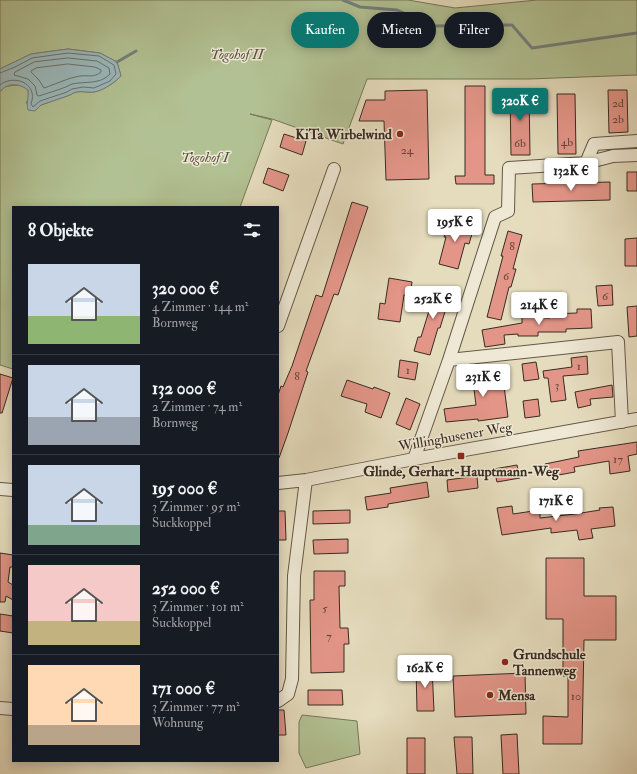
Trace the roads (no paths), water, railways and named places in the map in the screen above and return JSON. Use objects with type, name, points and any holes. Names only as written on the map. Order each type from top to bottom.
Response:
[{"type":"street","points":[[586,163],[594,144],[637,141]]},
{"type":"street","points":[[613,156],[616,142]]},
{"type":"street","points":[[414,459],[449,360],[495,217],[508,211],[509,168],[586,163],[613,156],[637,155]]},
{"type":"street","points":[[279,323],[334,169]]},
{"type":"street","points":[[449,360],[618,342],[622,422]]},
{"type":"street","name":"Willinghusener Weg","points":[[279,483],[306,480],[637,419]]},
{"type":"street","points":[[279,699],[288,694],[292,679],[294,576],[306,480]]},
{"type":"street","points":[[0,489],[12,490]]},
{"type":"street","points":[[0,708],[12,709]]},
{"type":"water","points":[[68,49],[100,53],[117,62],[121,76],[112,84],[101,90],[94,92],[76,92],[41,105],[35,111],[28,110],[28,90],[21,86],[6,86],[0,92],[0,69],[31,54]]},
{"type":"waterway","points":[[343,0],[360,7],[397,10],[433,26],[512,25],[532,48],[637,33]]},
{"type":"waterway","points":[[117,62],[136,51]]},
{"type":"place","name":"KiTa Wirbelwind","points":[[400,134]]},
{"type":"place","name":"Glinde, Gerhart-Hauptmann-Weg","points":[[461,456]]},
{"type":"place","name":"Grundschule Tannenweg","points":[[505,662]]},
{"type":"place","name":"Mensa","points":[[490,695]]},
{"type":"park label","name":"Togohof II","points":[[237,54]]},
{"type":"park label","name":"Togohof I","points":[[205,157]]}]
